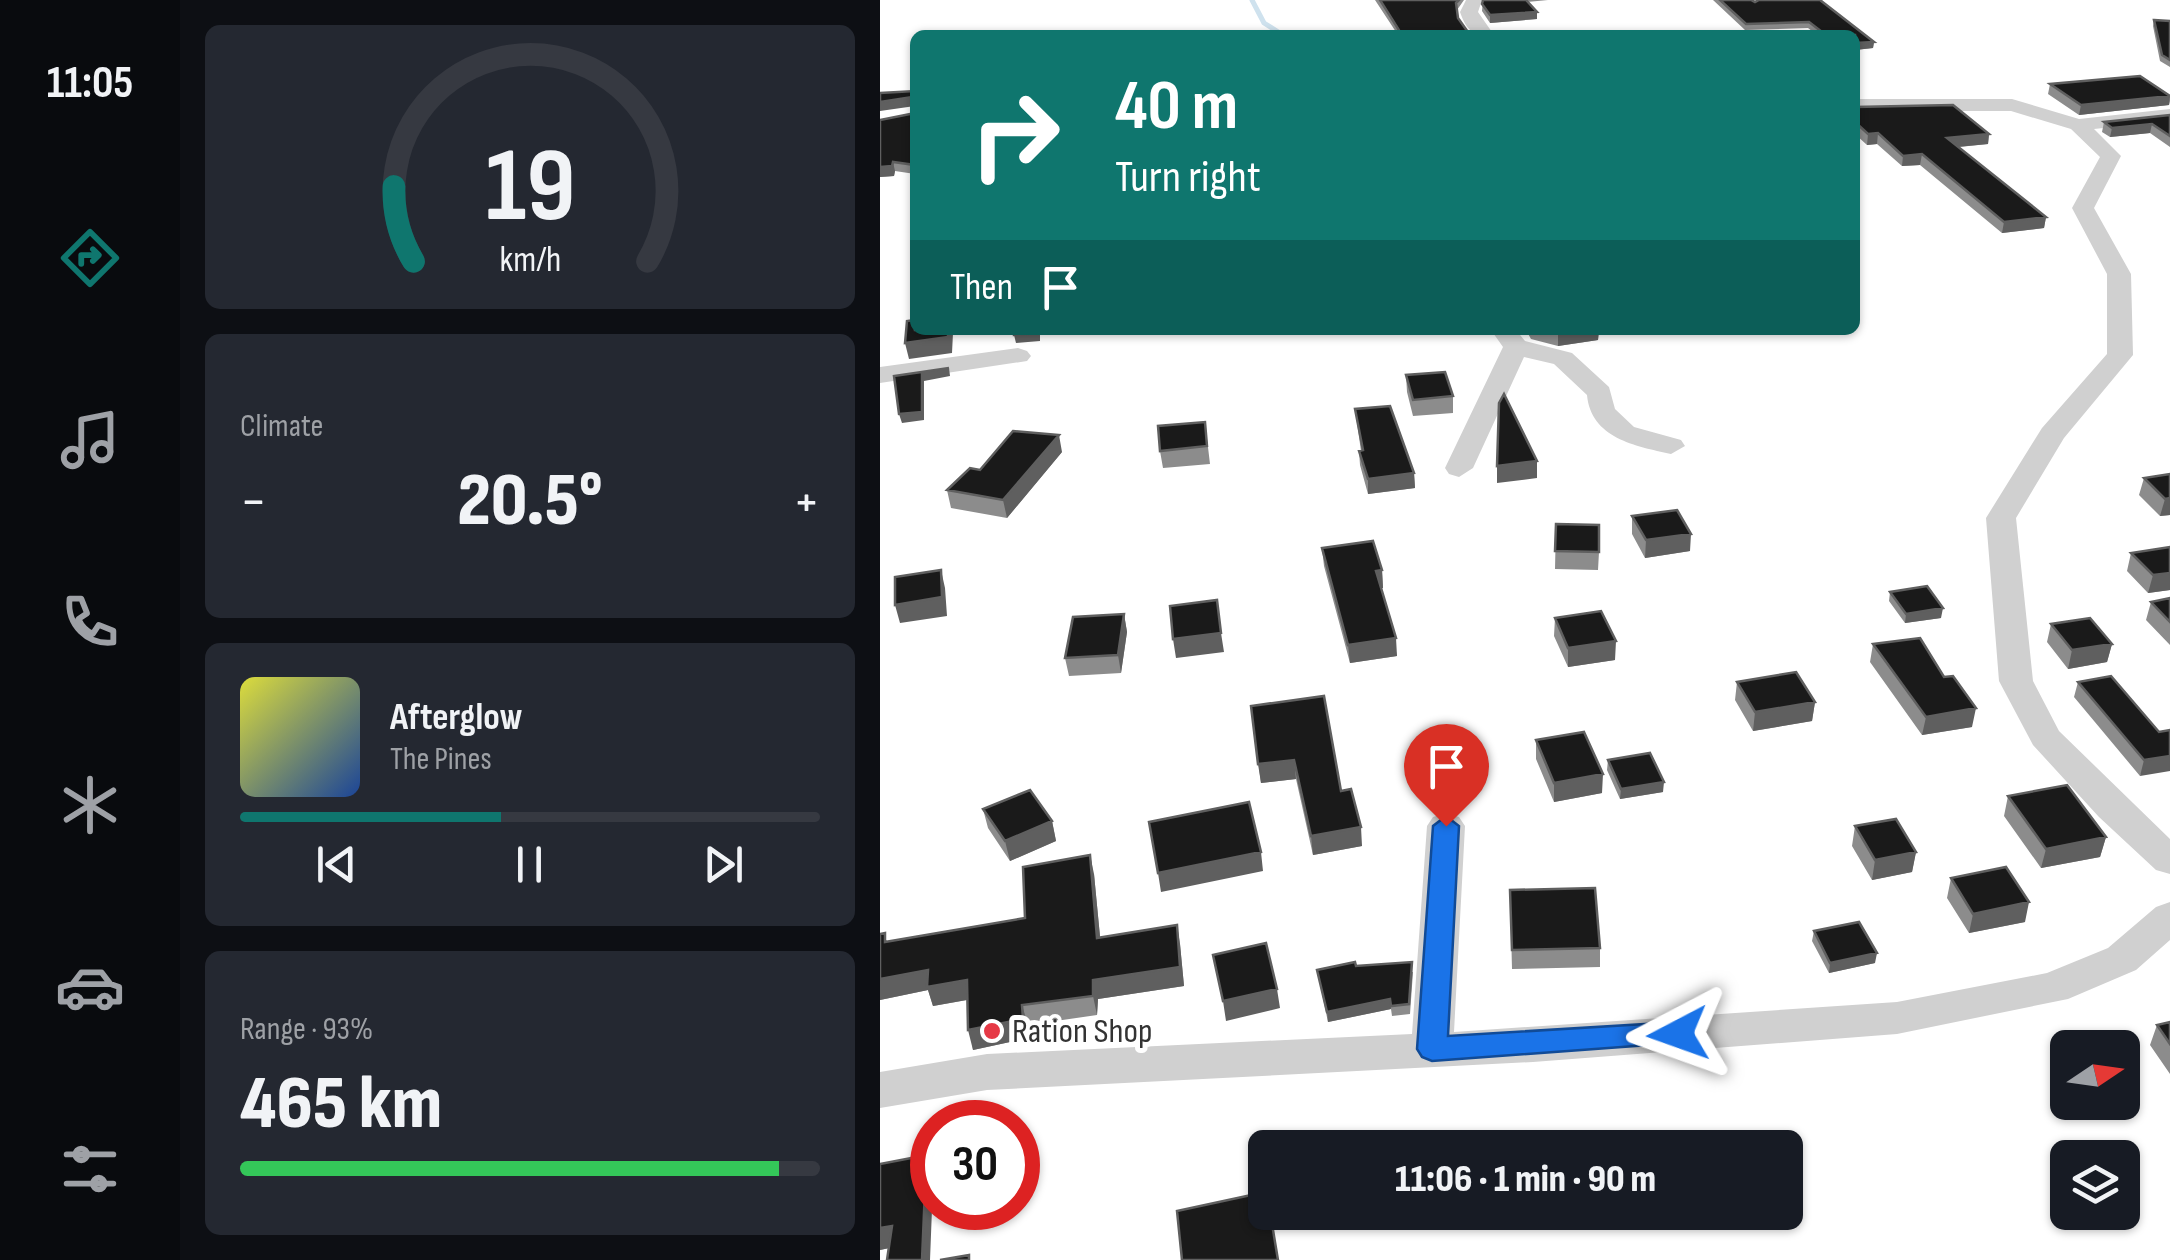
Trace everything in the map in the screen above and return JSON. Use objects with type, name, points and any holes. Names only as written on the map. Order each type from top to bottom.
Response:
[{"type":"street","points":[[1474,0],[1469,12],[1479,30]]},
{"type":"street","points":[[1860,105],[2012,105],[2078,124],[2170,115]]},
{"type":"street","points":[[2078,124],[2111,156],[2083,208],[2118,274],[2120,355],[2052,434],[2001,518],[2016,680],[2045,737],[2112,808],[2170,860]]},
{"type":"street","points":[[1459,468],[1510,338],[1563,358],[1600,393],[1602,411],[1624,432],[1671,446]]},
{"type":"street","points":[[880,374],[1018,356]]},
{"type":"street","points":[[1432,1049],[1446,826]]},
{"type":"street","points":[[880,1090],[987,1072],[1432,1049],[1897,1018],[2053,988],[2122,959],[2170,916]]},
{"type":"building","points":[[1380,0],[1459,0],[1458,18],[1466,30],[1399,30]]},
{"type":"building","points":[[1483,0],[1526,0],[1537,12],[1490,15]]},
{"type":"building","points":[[1720,0],[1820,0],[1859,30],[1819,30],[1809,22],[1746,24]]},
{"type":"building","points":[[2154,20],[2170,21],[2170,60],[2162,55]]},
{"type":"building","points":[[1860,31],[1874,42],[1860,43]]},
{"type":"building","points":[[2140,76],[2170,96],[2081,105],[2050,84]]},
{"type":"building","points":[[910,91],[910,97],[880,102],[880,93]]},
{"type":"building","points":[[1953,105],[1989,134],[1947,138],[2046,217],[2004,222],[1922,154],[1903,156],[1878,133],[1868,134],[1860,127],[1860,107]]},
{"type":"building","points":[[910,114],[910,164],[893,162],[892,166],[880,167],[880,120]]},
{"type":"building","points":[[2170,115],[2170,136],[2152,124],[2112,128],[2104,122]]},
{"type":"building","points":[[910,321],[910,335],[948,337],[905,343]]},
{"type":"building","points":[[949,368],[922,372],[922,412],[899,414],[894,376]]},
{"type":"building","points":[[1445,372],[1453,396],[1413,400],[1406,375]]},
{"type":"building","points":[[1504,394],[1537,461],[1497,466],[1499,403]]},
{"type":"building","points":[[1390,406],[1414,473],[1368,479],[1359,451],[1363,450],[1355,409]]},
{"type":"building","points":[[1205,422],[1207,446],[1160,451],[1158,426]]},
{"type":"building","points":[[1013,431],[1059,435],[1003,500],[947,490],[970,468],[980,470]]},
{"type":"building","points":[[2170,474],[2170,498],[2165,499],[2144,478]]},
{"type":"building","points":[[1677,510],[1691,534],[1646,540],[1632,516]]},
{"type":"building","points":[[1556,524],[1599,525],[1599,552],[1555,551]]},
{"type":"building","points":[[1373,541],[1382,570],[1376,571],[1396,638],[1348,645],[1322,548]]},
{"type":"building","points":[[2170,547],[2170,573],[2153,575],[2131,553]]},
{"type":"building","points":[[941,570],[942,597],[895,605],[895,577]]},
{"type":"building","points":[[1927,586],[1943,608],[1906,614],[1890,592]]},
{"type":"building","points":[[2170,598],[2170,622],[2151,602]]},
{"type":"building","points":[[1217,600],[1221,633],[1173,639],[1170,606]]},
{"type":"building","points":[[1601,611],[1616,641],[1568,648],[1555,618]]},
{"type":"building","points":[[1124,614],[1118,655],[1065,658],[1073,617]]},
{"type":"building","points":[[2090,618],[2112,644],[2072,650],[2051,624]]},
{"type":"building","points":[[1920,638],[1944,677],[1953,676],[1976,708],[1926,717],[1873,644]]},
{"type":"building","points":[[1796,672],[1815,702],[1755,712],[1737,682]]},
{"type":"building","points":[[2111,676],[2159,732],[2170,730],[2170,756],[2144,760],[2078,682]]},
{"type":"building","points":[[1324,696],[1341,791],[1351,789],[1361,827],[1311,836],[1294,760],[1258,764],[1251,706]]},
{"type":"building","points":[[1584,732],[1603,774],[1554,783],[1536,740]]},
{"type":"building","points":[[1650,753],[1664,782],[1621,789],[1608,760]]},
{"type":"building","points":[[2067,785],[2106,837],[2046,849],[2008,796]]},
{"type":"building","points":[[1030,790],[1052,821],[1005,841],[983,809]]},
{"type":"building","points":[[1249,802],[1261,852],[1158,873],[1149,822]]},
{"type":"building","points":[[1896,819],[1916,852],[1875,860],[1855,826]]},
{"type":"building","points":[[1090,855],[1097,938],[1177,925],[1180,967],[1093,980],[1093,996],[1022,1005],[1023,1019],[968,1030],[967,980],[927,987],[928,970],[880,979],[880,934],[885,933],[885,942],[1025,918],[1023,867]]},
{"type":"building","points":[[2006,867],[2029,902],[1973,914],[1951,878]]},
{"type":"building","points":[[1595,888],[1600,948],[1512,950],[1510,890]]},
{"type":"building","points":[[1859,922],[1877,953],[1830,963],[1814,931]]},
{"type":"building","points":[[1266,943],[1277,989],[1223,1001],[1213,955]]},
{"type":"building","points":[[1355,962],[1356,966],[1412,962],[1409,1004],[1391,1006],[1390,999],[1327,1012],[1317,970]]},
{"type":"building","points":[[2170,1022],[2170,1044],[2157,1025]]},
{"type":"building","points":[[910,1158],[910,1230],[923,1230],[922,1260],[887,1260],[892,1226],[880,1228],[880,1164]]},
{"type":"building","points":[[1248,1196],[1248,1230],[1273,1230],[1278,1260],[1182,1260],[1177,1211]]},
{"type":"building","points":[[969,1255],[969,1260],[940,1260]]},
{"type":"waterway","points":[[1252,0],[1264,23],[1275,30]]},
{"type":"place","name":"Ration Shop","points":[[992,1031]]},
{"type":"route","points":[[1446,826],[1432,1049],[1678,1034]]}]
